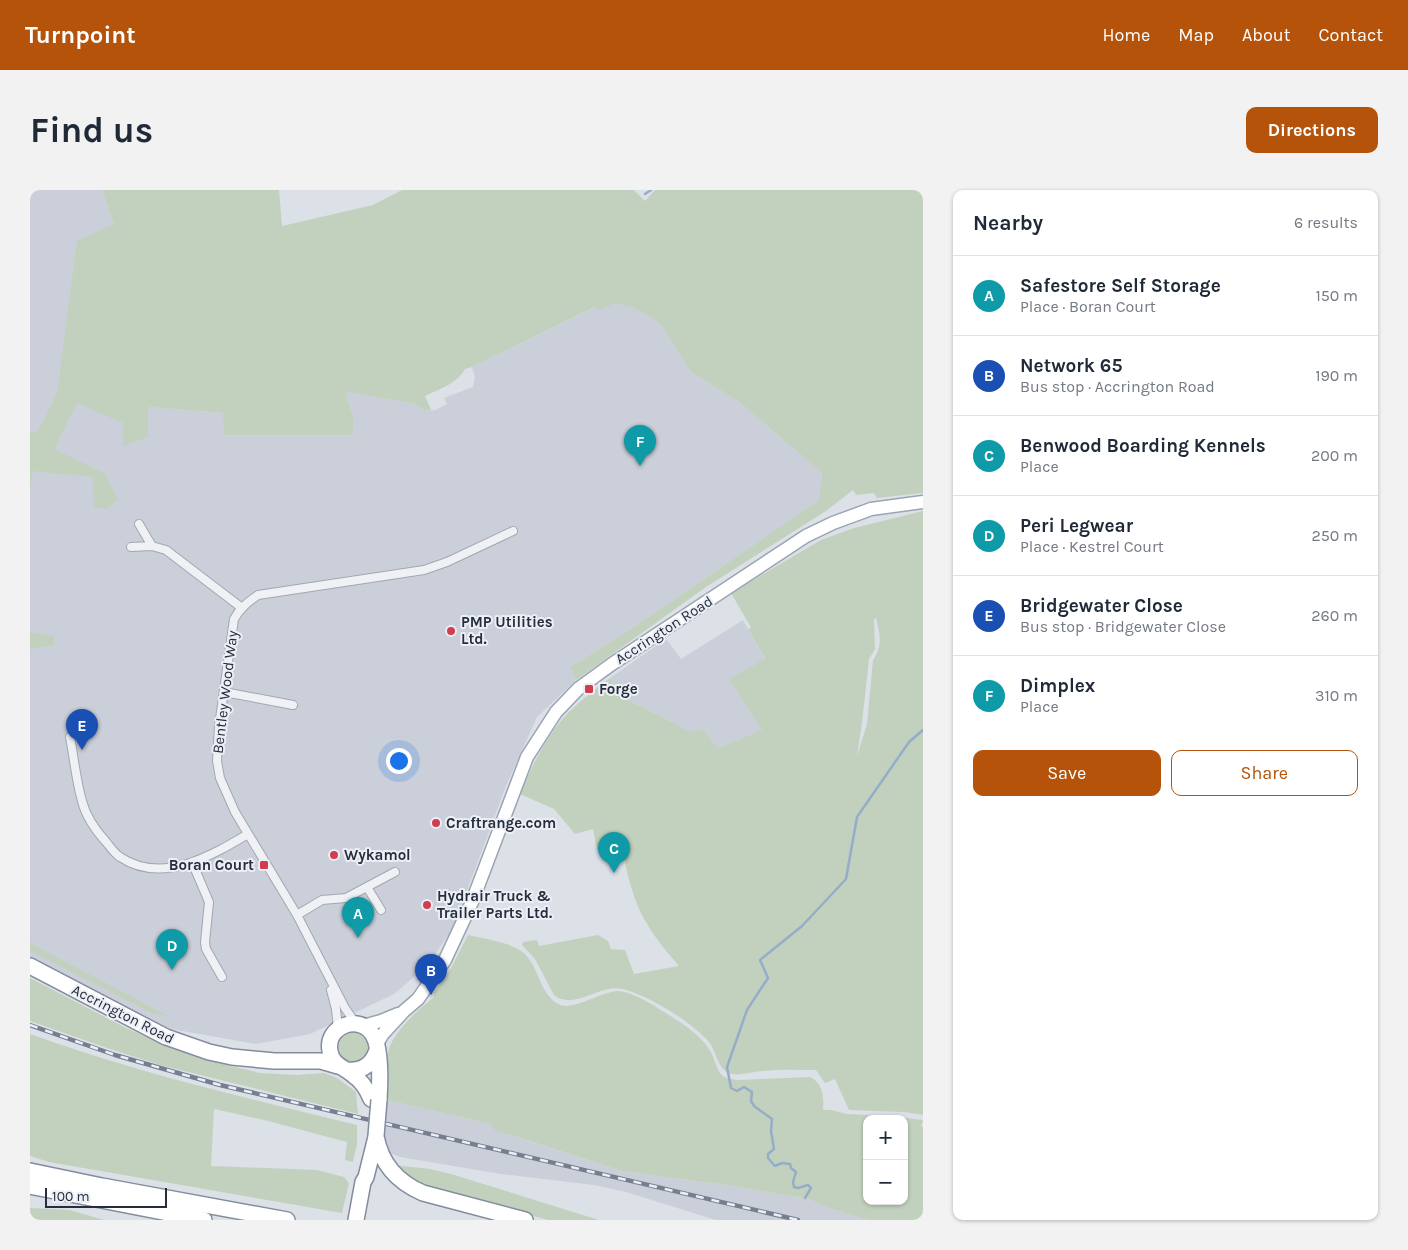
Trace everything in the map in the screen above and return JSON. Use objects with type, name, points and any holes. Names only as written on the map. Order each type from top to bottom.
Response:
[{"type":"highway","name":"Accrington Road","points":[[30,966],[166,1038],[189,1046],[254,1060],[321,1061],[342,1068]]},
{"type":"highway","points":[[356,1220],[374,1132],[375,1100],[380,1067],[377,1047],[370,1030],[359,1025],[350,1024],[335,1033],[330,1044],[330,1052],[333,1060],[364,1085],[375,1100]]},
{"type":"highway","name":"Accrington Road","points":[[279,1060],[312,1053],[324,1046],[335,1033]]},
{"type":"highway","points":[[342,1068],[353,1071],[366,1067],[375,1057],[377,1047]]},
{"type":"highway","points":[[374,1132],[378,1149],[392,1172],[412,1188],[423,1193],[525,1220]]},
{"type":"highway","points":[[30,1172],[287,1220]]},
{"type":"highway","points":[[30,1186],[204,1220]]},
{"type":"main road","name":"Accrington Road","points":[[377,1047],[382,1035],[418,999],[428,986],[454,943],[472,902],[527,757],[556,712],[579,688],[612,664],[806,536],[833,523],[871,509],[923,502]]},
{"type":"main road","name":"Accrington Road","points":[[359,1025],[381,1022],[404,1011]]},
{"type":"street","points":[[139,524],[152,546]]},
{"type":"street","points":[[131,547],[152,546],[166,550],[196,571],[242,608],[247,602],[258,596],[424,570],[447,562],[513,531]]},
{"type":"street","name":"Bentley Wood Way","points":[[242,608],[234,619],[219,726],[217,761],[220,778],[225,793],[297,916],[344,1008],[359,1025]]},
{"type":"street","points":[[224,692],[292,705]]},
{"type":"street","points":[[70,737],[82,802],[95,829],[119,857],[135,865],[159,869],[179,867],[210,856],[248,834]]},
{"type":"street","points":[[192,862],[209,902],[206,950],[222,977]]},
{"type":"street","points":[[297,916],[322,900],[346,898],[395,872]]},
{"type":"street","points":[[367,886],[381,910]]},
{"type":"street","name":"Bentley Wood Way","points":[[328,976],[336,1009],[335,1033]]},
{"type":"shaded area","points":[[30,190],[102,190],[114,224],[148,407],[224,413],[224,435],[353,435],[354,418],[346,395],[348,392],[415,404],[425,411],[435,410],[447,404],[444,398],[473,387],[475,377],[472,367],[596,307],[640,292],[691,372],[739,402],[822,473],[819,500],[628,631],[570,667],[576,680],[537,717],[506,786],[453,928],[427,966],[394,994],[310,1034],[256,1044],[171,1029],[30,958]]},
{"type":"shaded area","points":[[743,620],[765,660],[729,679],[763,730],[718,748],[703,729],[689,733],[672,722],[624,698],[610,678],[666,639],[681,659]]},
{"type":"shaded area","points":[[383,1099],[490,1124],[510,1135],[622,1171],[719,1184],[808,1199],[829,1208],[873,1220],[716,1220],[626,1192],[594,1185],[501,1174],[400,1157],[388,1152],[381,1131]]},
{"type":"green space","points":[[102,190],[279,190],[282,226],[373,205],[402,190],[634,190],[645,201],[655,190],[923,190],[923,493],[877,498],[874,493],[856,495],[853,490],[826,511],[706,587],[576,680],[570,667],[628,631],[819,500],[822,473],[739,402],[691,372],[661,325],[652,317],[632,307],[616,303],[597,310],[595,307],[465,369],[453,382],[425,396],[431,410],[425,411],[415,404],[348,392],[346,395],[354,418],[353,435],[224,435],[223,413],[148,407],[148,437],[123,446],[123,423],[77,403],[54,449],[104,473],[118,499],[106,509],[94,507],[93,477],[32,471],[30,490],[30,432],[37,432],[57,394],[77,241],[114,224]]},
{"type":"green space","points":[[923,511],[923,1115],[904,1112],[849,1110],[835,1079],[825,1083],[816,1070],[729,1073],[722,1068],[709,1042],[702,1034],[669,1010],[644,997],[622,989],[613,988],[579,999],[562,999],[554,995],[535,959],[522,945],[523,942],[537,940],[539,946],[598,935],[608,941],[611,949],[625,950],[634,974],[679,966],[657,939],[642,914],[631,885],[622,845],[597,850],[593,829],[575,834],[554,809],[520,794],[540,752],[553,731],[568,713],[610,678],[624,698],[689,732],[703,729],[718,748],[762,730],[729,679],[765,659],[748,629],[751,628],[749,624],[731,593],[821,540],[854,528]],"holes":[[[876,618],[879,645],[873,660],[867,724],[857,756],[869,659],[875,649],[874,619]]]},
{"type":"green space","points":[[30,632],[54,636],[53,645],[30,649]]},
{"type":"green space","points":[[468,935],[505,944],[525,954],[534,966],[547,994],[558,1004],[564,1006],[578,1004],[617,991],[638,997],[653,1005],[687,1027],[706,1044],[720,1073],[726,1078],[737,1080],[810,1077],[820,1087],[823,1095],[823,1110],[868,1115],[863,1115],[863,1205],[908,1205],[908,1118],[923,1120],[921,1126],[923,1127],[923,1220],[871,1220],[829,1208],[808,1199],[719,1184],[622,1171],[497,1132],[490,1124],[383,1099],[387,1061],[392,1042],[408,1020],[434,997],[434,993],[449,972]]},
{"type":"green space","points":[[30,943],[168,1016],[154,1014],[30,951]]},
{"type":"green space","points":[[30,978],[126,1028],[175,1049],[260,1073],[297,1075],[324,1073],[337,1078],[356,1092],[358,1114],[160,1065],[30,1021]]},
{"type":"green space","points":[[354,1032],[364,1034],[372,1048],[366,1062],[349,1064],[341,1055],[339,1046],[340,1041],[347,1034]]},
{"type":"green space","points":[[30,1034],[151,1073],[357,1125],[357,1144],[353,1162],[345,1160],[347,1142],[214,1109],[211,1166],[317,1170],[344,1177],[349,1183],[342,1213],[49,1162],[30,1156]]},
{"type":"green space","points":[[394,1165],[430,1169],[451,1174],[599,1220],[549,1220],[451,1195],[418,1186]]},
{"type":"green space","points":[[30,1208],[70,1210],[104,1220],[30,1220]]},
{"type":"waterway","points":[[645,194],[651,190]]},
{"type":"waterway","points":[[805,1198],[811,1188],[808,1185],[798,1188],[794,1187],[793,1182],[796,1172],[791,1168],[790,1164],[782,1163],[775,1166],[768,1158],[768,1154],[774,1149],[771,1131],[772,1119],[754,1106],[751,1101],[752,1092],[744,1087],[737,1091],[731,1088],[727,1067],[747,1010],[768,978],[760,960],[802,926],[846,879],[857,817],[909,742],[923,730]]},
{"type":"railway","points":[[30,1025],[115,1055],[220,1085],[798,1220]]},
{"type":"place","name":"Dimplex","points":[[640,466]]},
{"type":"place","name":"PMP Utilities Ltd.","points":[[451,631]]},
{"type":"place","name":"Forge","points":[[589,689]]},
{"type":"place","name":"Bridgewater Close","points":[[82,750]]},
{"type":"place","name":"Craftrange.com","points":[[436,823]]},
{"type":"place","name":"Wykamol","points":[[334,855]]},
{"type":"place","name":"Boran Court","points":[[264,865]]},
{"type":"place","name":"Benwood Boarding Kennels","points":[[614,873]]},
{"type":"place","name":"Hydrair Truck & Trailer Parts Ltd.","points":[[427,905]]},
{"type":"place","name":"Safestore Self Storage","points":[[358,938]]},
{"type":"place","name":"Peri Legwear","points":[[172,970]]},
{"type":"place","name":"Network 65","points":[[431,995]]}]
